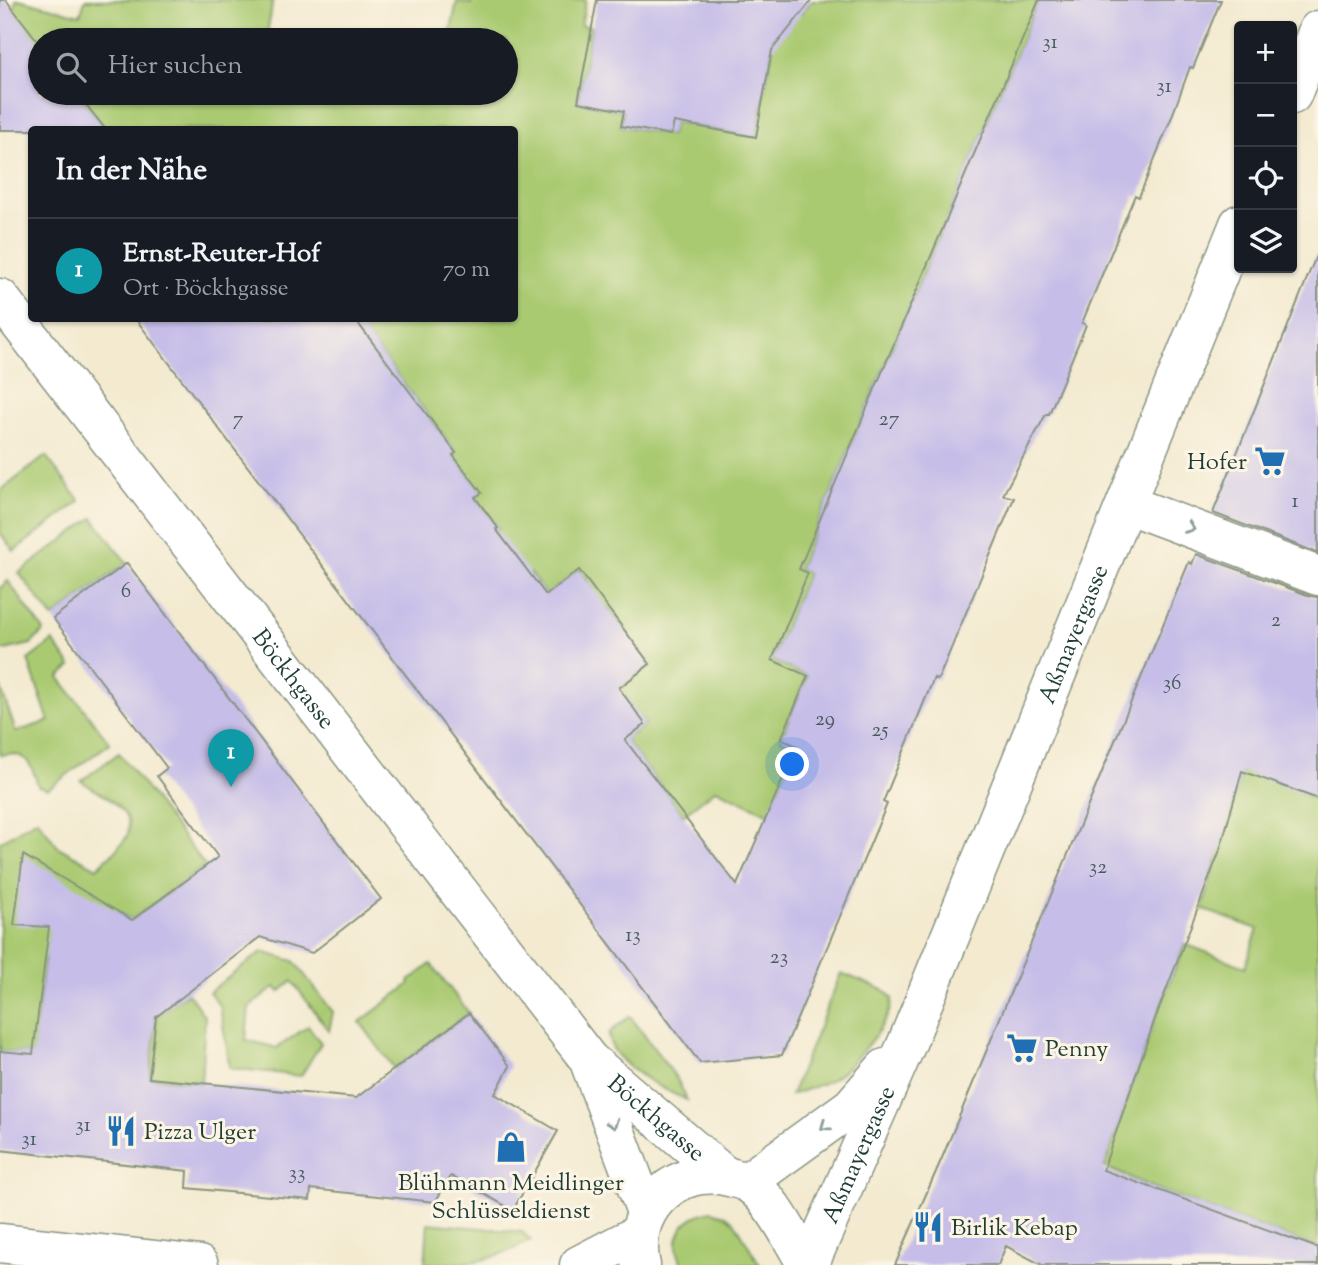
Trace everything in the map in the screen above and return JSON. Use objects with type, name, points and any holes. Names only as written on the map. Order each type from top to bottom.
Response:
[{"type":"street","points":[[1296,84],[1318,30]]},
{"type":"street","name":"Aßmayergasse","points":[[808,1265],[907,1043],[1234,236]]},
{"type":"street","name":"Böckhgasse","points":[[0,298],[589,1060],[735,1179],[765,1197],[808,1265]]},
{"type":"street","points":[[1126,504],[1318,576]]},
{"type":"street","name":"Aßmayergasse","points":[[735,1179],[851,1107],[907,1043]]},
{"type":"street","name":"Böckhgasse","points":[[589,1060],[642,1237]]},
{"type":"street","points":[[579,1265],[642,1237],[660,1194],[679,1181],[702,1174],[735,1179]]},
{"type":"street","points":[[0,1243],[199,1265]]},
{"type":"green space","points":[[16,0],[80,15],[85,0],[273,0],[268,28],[28,28],[28,46],[9,30]]},
{"type":"green space","points":[[472,0],[586,0],[581,25],[592,27],[578,102],[624,111],[621,126],[671,135],[674,122],[756,137],[777,23],[791,4],[802,13],[812,0],[1039,0],[799,569],[808,573],[772,660],[808,676],[781,739],[797,746],[769,814],[716,789],[683,815],[625,740],[645,724],[618,688],[650,663],[635,644],[603,669],[590,651],[622,626],[608,608],[575,633],[593,589],[580,570],[546,595],[530,573],[522,577],[485,538],[498,528],[475,497],[481,493],[453,455],[456,452],[356,322],[518,322],[518,126],[103,126],[86,105],[518,105],[518,28],[451,28],[457,1],[471,4]]},
{"type":"green space","points":[[46,456],[80,501],[14,551],[0,533],[0,491]]},
{"type":"green space","points":[[93,518],[127,563],[53,618],[19,573]]},
{"type":"green space","points":[[8,581],[44,631],[31,644],[0,651],[0,588]]},
{"type":"green space","points":[[53,641],[71,666],[59,677],[110,743],[48,789],[38,786],[30,765],[22,757],[0,755],[0,686],[16,732],[49,721],[28,660]]},
{"type":"green space","points":[[119,753],[205,866],[132,920],[119,912],[45,958],[37,1023],[43,1033],[70,1058],[0,1051],[0,842],[37,819],[58,847],[97,868],[125,840],[129,827],[127,818],[114,803],[81,781]]},
{"type":"green space","points":[[1243,767],[1318,800],[1318,1248],[1174,1196],[1104,1167],[1155,1019],[1185,944],[1245,967],[1258,929],[1202,909]]},
{"type":"green space","points":[[262,952],[294,961],[333,1012],[329,1031],[292,981],[279,992],[275,987],[249,1007],[246,1040],[277,1048],[308,1026],[321,1043],[301,1076],[230,1068],[220,1006],[209,992]]},
{"type":"green space","points":[[431,964],[469,1013],[398,1066],[399,1075],[360,1022],[410,984],[409,981]]},
{"type":"green space","points":[[841,973],[884,990],[892,998],[886,1018],[870,1043],[840,1073],[822,1084],[791,1095]]},
{"type":"green space","points":[[188,993],[205,1017],[201,1082],[150,1078],[156,1016]]},
{"type":"green space","points":[[630,1016],[677,1079],[687,1100],[639,1074],[617,1054],[609,1033]]},
{"type":"green space","points":[[712,1211],[725,1215],[735,1223],[760,1265],[683,1265],[677,1246],[681,1230],[693,1218]]},
{"type":"green space","points":[[428,1223],[522,1232],[531,1240],[505,1253],[480,1260],[454,1264],[425,1264]]},
{"type":"building","points":[[0,0],[6,0],[28,28],[28,105],[86,105],[103,126],[28,126],[28,130],[0,130]]},
{"type":"building","points":[[597,0],[812,0],[772,50],[756,137],[674,122],[671,135],[621,126],[624,111],[578,102]]},
{"type":"building","points":[[1039,0],[1221,0],[1193,68],[1190,67],[1139,197],[1135,195],[1082,323],[1086,325],[1049,414],[1046,414],[1003,495],[1014,498],[938,680],[934,678],[883,802],[887,804],[782,1055],[700,1063],[138,322],[357,322],[456,453],[453,455],[482,493],[475,497],[546,595],[579,570],[650,664],[619,688],[645,724],[625,740],[737,885],[797,746],[781,739],[808,676],[772,660],[808,573],[799,569]]},
{"type":"building","points":[[1318,256],[1318,553],[1213,513]]},
{"type":"building","points":[[1196,554],[1318,597],[1318,799],[1242,771],[1220,850],[1155,1019],[1103,1170],[1318,1248],[1318,1265],[1042,1265],[1006,1246],[998,1265],[895,1265],[1189,562],[1192,564]]},
{"type":"building","points":[[127,563],[381,899],[312,953],[260,937],[156,1017],[149,1078],[356,1098],[469,1013],[510,1066],[495,1094],[558,1131],[513,1210],[451,1176],[435,1202],[311,1189],[310,1200],[187,1188],[188,1171],[0,1150],[0,1051],[33,1054],[49,927],[14,925],[23,855],[132,920],[218,857],[157,776],[167,768],[53,618]]},
{"type":"place","name":"Hofer","points":[[1270,461]]},
{"type":"place","name":"Ernst-Reuter-Hof","points":[[231,787]]},
{"type":"place","name":"Penny","points":[[1022,1048]]},
{"type":"place","name":"Pizza Ulger","points":[[121,1131]]},
{"type":"place","name":"Blühmann Meidlinger Schlüsseldienst","points":[[511,1147]]},
{"type":"place","name":"Birlik Kebap","points":[[928,1227]]}]
